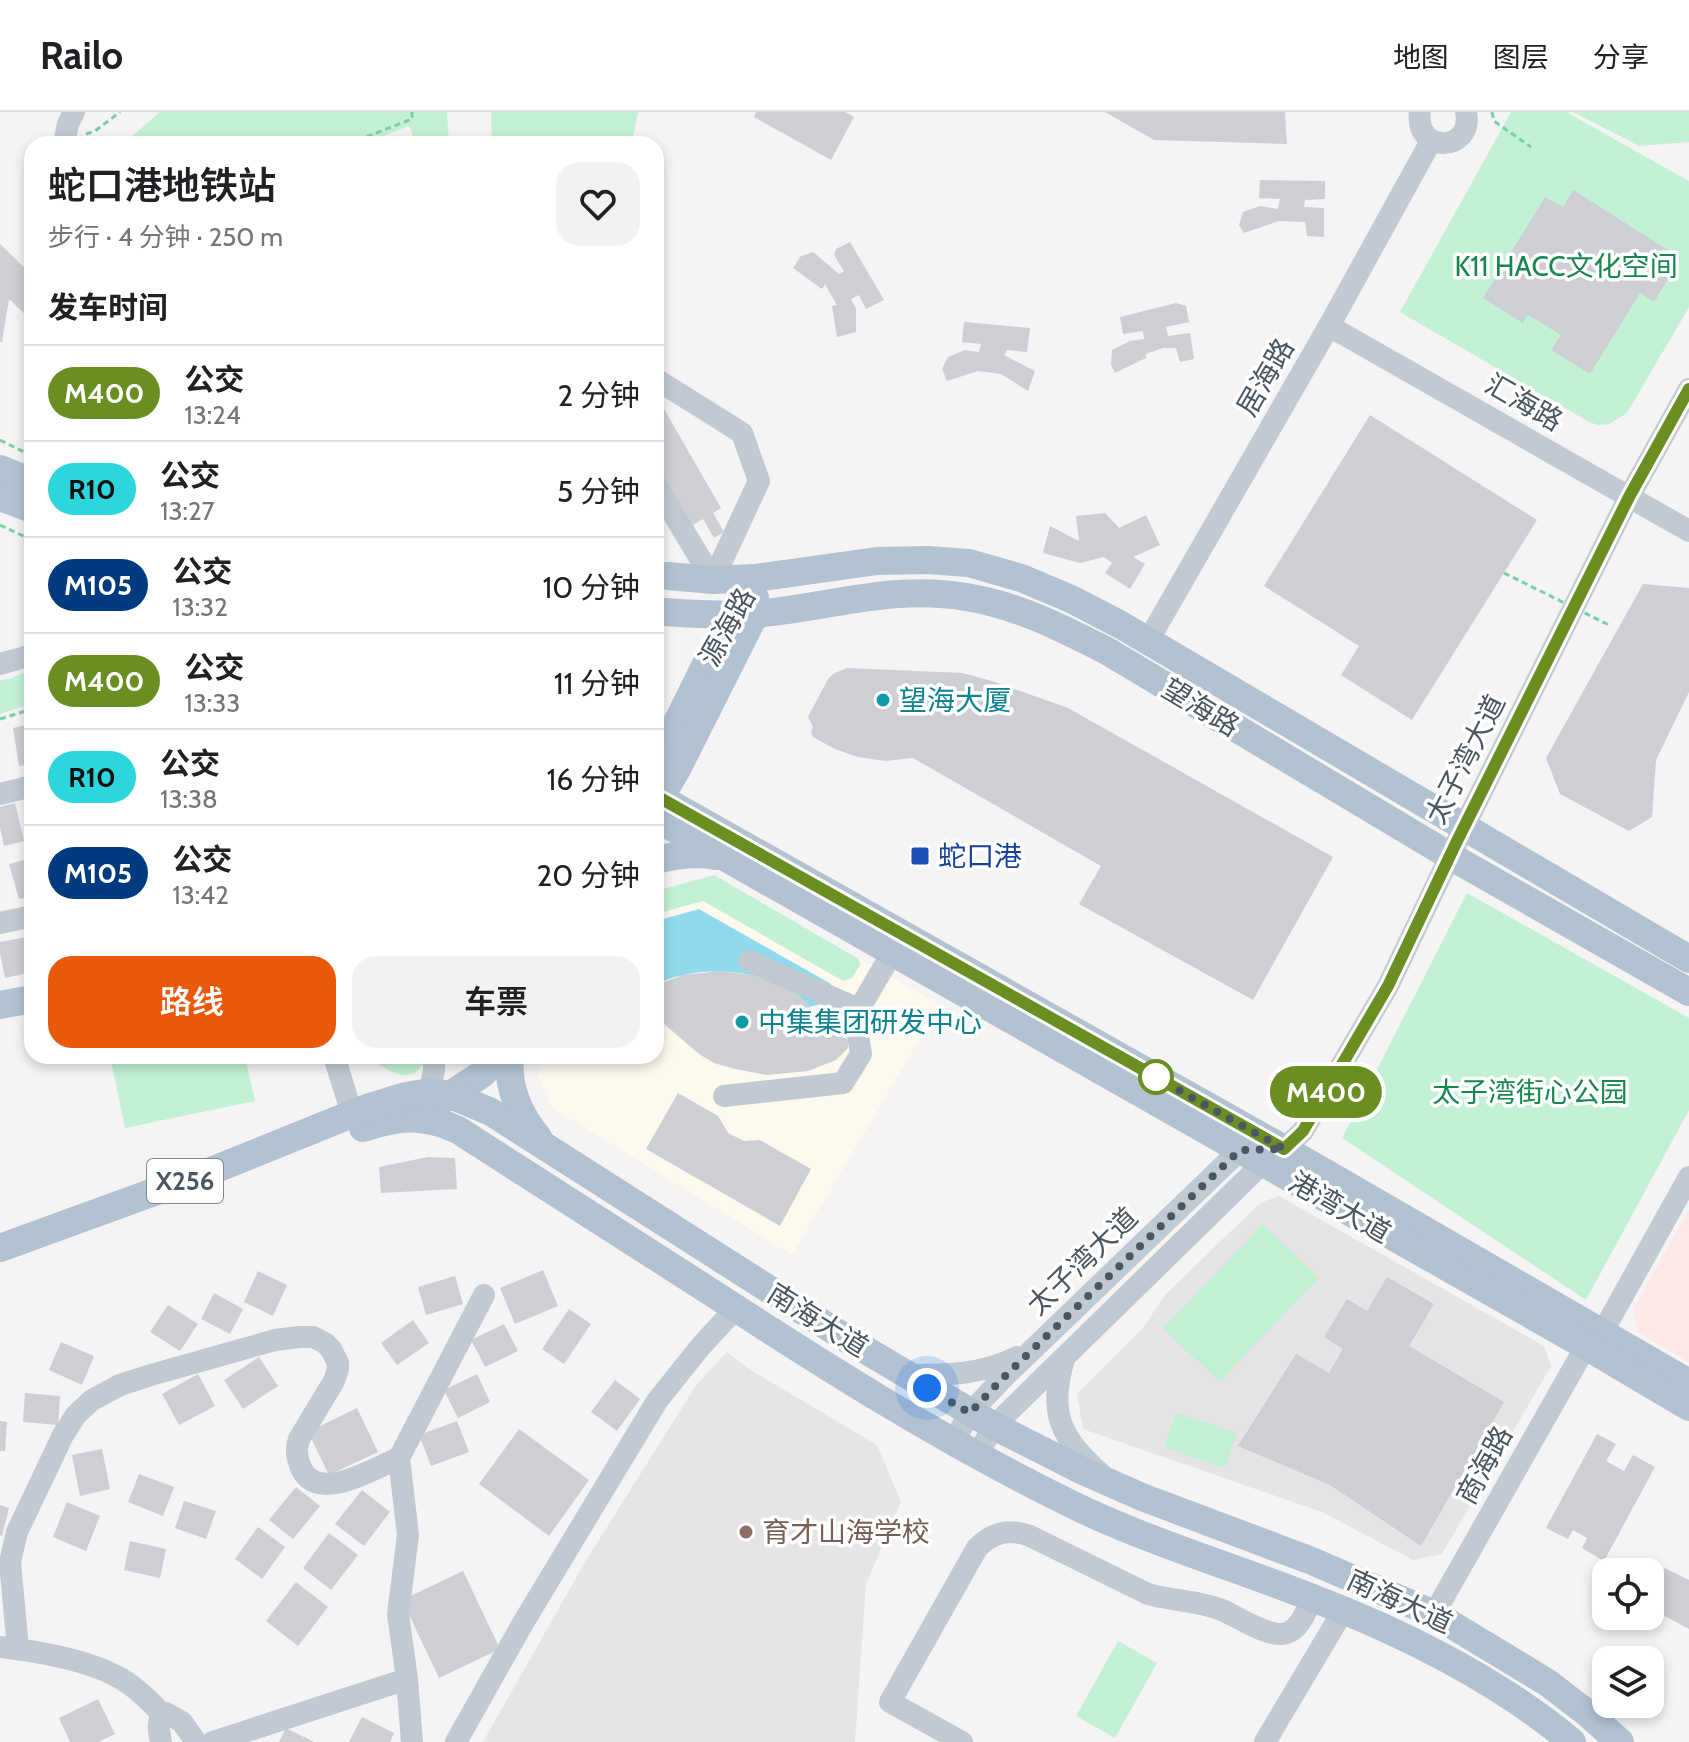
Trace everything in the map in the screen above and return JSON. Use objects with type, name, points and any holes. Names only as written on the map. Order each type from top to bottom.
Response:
[{"type":"main road","points":[[0,469],[24,479]]},
{"type":"main road","points":[[0,497],[24,506]]},
{"type":"main road","name":"望海路","points":[[668,576],[713,580],[755,578],[877,561],[928,560],[969,563],[1021,578],[1071,599],[1148,641],[1689,959]]},
{"type":"main road","name":"源海路","points":[[664,792],[677,769],[743,614],[755,578]]},
{"type":"main road","name":"望海路","points":[[664,612],[743,614],[877,595],[924,592],[965,596],[1010,606],[1107,651],[1450,856],[1689,992]]},
{"type":"main road","name":"源海路","points":[[664,751],[743,614]]},
{"type":"main road","name":"港湾大道","points":[[664,809],[1262,1154]]},
{"type":"main road","name":"港湾大道","points":[[664,810],[725,858],[892,953],[1594,1339],[1689,1383]]},
{"type":"main road","points":[[664,858],[702,854],[725,858]]},
{"type":"main road","points":[[0,1005],[24,1000]]},
{"type":"main road","points":[[0,1025],[24,1020]]},
{"type":"main road","points":[[417,1117],[467,1064]]},
{"type":"main road","points":[[440,1093],[482,1074],[492,1064]]},
{"type":"main road","points":[[510,1064],[511,1091],[521,1112],[547,1148]]},
{"type":"main road","name":"南海大道","points":[[0,1266],[212,1190],[406,1096],[440,1093],[491,1112],[982,1420],[1111,1483],[1312,1561],[1434,1614],[1548,1683],[1620,1742]]},
{"type":"main road","name":"南海大道","points":[[0,1248],[362,1116],[392,1120],[417,1117],[438,1120],[832,1371],[965,1448],[1062,1500],[1125,1529],[1313,1598],[1454,1662],[1572,1742]]},
{"type":"main road","name":"港湾大道","points":[[1594,1339],[1689,1407]]},
{"type":"street","points":[[1420,112],[1421,128],[1425,135],[1431,141],[1446,144],[1460,138],[1467,125],[1466,112]]},
{"type":"street","name":"居海路","points":[[1148,641],[1431,141]]},
{"type":"street","name":"汇海路","points":[[1329,326],[1689,531]]},
{"type":"street","points":[[664,384],[742,433],[759,481],[713,580]]},
{"type":"street","name":"太子湾大道","points":[[982,1420],[1036,1347],[1262,1154],[1303,1131],[1388,986],[1629,497],[1689,389]]},
{"type":"street","points":[[664,498],[713,580]]},
{"type":"street","points":[[0,664],[24,657]]},
{"type":"street","points":[[0,794],[24,788]]},
{"type":"street","points":[[0,923],[24,918]]},
{"type":"street","points":[[724,1096],[843,1083],[861,1054],[855,1016],[892,953]]},
{"type":"street","points":[[749,961],[859,1009]]},
{"type":"street","points":[[338,1064],[362,1116]]},
{"type":"street","points":[[352,1064],[362,1116]]},
{"type":"street","points":[[434,1064],[440,1093]]},
{"type":"street","name":"太子湾大道","points":[[982,1420],[1064,1359],[1262,1154]]},
{"type":"street","name":"商海路","points":[[1434,1614],[1689,1177]]},
{"type":"street","points":[[412,1742],[398,1614],[408,1535],[399,1458],[484,1295]]},
{"type":"street","points":[[456,1742],[523,1623],[657,1401],[736,1308]]},
{"type":"street","points":[[162,1714],[136,1689],[108,1672],[74,1661],[9,1648],[10,1562],[17,1532],[51,1457],[83,1407],[100,1394],[130,1381],[275,1340],[313,1337],[331,1349],[338,1363],[338,1375],[296,1447],[300,1467],[312,1481],[339,1483],[399,1458]]},
{"type":"street","points":[[906,1375],[955,1375],[985,1370],[1036,1347]]},
{"type":"street","points":[[1064,1359],[1057,1392],[1057,1411],[1062,1427],[1082,1457],[1111,1483]]},
{"type":"street","points":[[965,1448],[982,1420]]},
{"type":"street","points":[[962,1742],[890,1702],[977,1548],[996,1534],[1013,1531],[1030,1536],[1148,1594],[1219,1609],[1279,1635],[1297,1626],[1313,1598]]},
{"type":"street","points":[[1265,1742],[1343,1611]]},
{"type":"street","points":[[213,1742],[407,1679]]},
{"type":"street","points":[[161,1742],[158,1725],[162,1714]]},
{"type":"street","points":[[162,1714],[174,1716],[182,1722],[196,1742]]},
{"type":"path","points":[[95,131],[120,112]]},
{"type":"path","points":[[368,136],[412,119],[412,112]]},
{"type":"path","points":[[1492,112],[1494,121],[1531,147]]},
{"type":"path","points":[[0,440],[24,452]]},
{"type":"path","points":[[0,525],[24,536]]},
{"type":"path","points":[[1504,573],[1609,625]]},
{"type":"path","points":[[0,719],[24,712]]},
{"type":"shaded area","points":[[714,875],[940,1005],[792,1255],[551,1107],[538,1075],[541,1064],[664,1064],[664,889]]},
{"type":"shaded area","points":[[1279,1196],[1544,1346],[1551,1366],[1442,1554],[1413,1560],[1322,1512],[1083,1429],[1077,1394],[1143,1328],[1165,1295],[1260,1203]]},
{"type":"shaded area","points":[[1689,1210],[1689,1362],[1638,1332],[1633,1310]]},
{"type":"shaded area","name":"育才山海学校","points":[[727,1352],[749,1369],[877,1445],[901,1502],[866,1584],[855,1742],[483,1742],[585,1562],[697,1384]]},
{"type":"green space","points":[[160,112],[447,112],[448,136],[413,136],[409,126],[383,136],[132,136]]},
{"type":"green space","points":[[491,112],[638,112],[634,136],[492,136]]},
{"type":"green space","name":"K11 HACC文化空间","points":[[1511,112],[1566,112],[1689,181],[1689,307],[1627,413],[1609,424],[1589,422],[1400,312]]},
{"type":"green space","points":[[1573,112],[1689,112],[1689,142],[1639,146]]},
{"type":"green space","points":[[24,672],[24,706],[0,714],[0,680]]},
{"type":"green space","points":[[714,875],[859,959],[860,965],[852,978],[843,981],[703,901],[664,912],[664,889]]},
{"type":"green space","name":"太子湾街心公园","points":[[1467,893],[1689,1018],[1689,1110],[1586,1300],[1342,1138]]},
{"type":"green space","points":[[112,1064],[247,1064],[255,1101],[125,1128]]},
{"type":"green space","points":[[379,1064],[423,1064],[409,1075]]},
{"type":"green space","points":[[1263,1224],[1319,1278],[1219,1382],[1163,1328]]},
{"type":"green space","points":[[1176,1413],[1237,1433],[1225,1468],[1164,1447]]},
{"type":"green space","points":[[1118,1641],[1157,1663],[1115,1738],[1076,1716]]},
{"type":"water","points":[[699,909],[831,984],[822,1004],[809,1007],[796,994],[778,984],[737,973],[693,973],[664,982],[664,919]]},
{"type":"building","points":[[756,112],[845,112],[854,117],[831,160],[754,117]]},
{"type":"building","points":[[1105,112],[1285,112],[1287,144],[1154,140]]},
{"type":"building","points":[[1260,180],[1325,181],[1325,199],[1305,200],[1304,207],[1324,208],[1324,237],[1307,236],[1305,222],[1279,221],[1244,233],[1239,225],[1243,212],[1260,206],[1278,209],[1280,199],[1259,198]]},
{"type":"building","points":[[1573,190],[1681,258],[1654,302],[1640,293],[1590,374],[1551,350],[1561,335],[1528,315],[1523,323],[1483,298],[1545,197],[1563,207]]},
{"type":"building","points":[[850,242],[884,300],[866,309],[859,295],[851,299],[856,309],[856,332],[837,337],[832,306],[837,305],[825,284],[822,289],[793,268],[801,256],[813,252],[839,274],[844,271],[834,255],[836,249]]},
{"type":"building","points":[[0,244],[24,267],[24,313],[9,299],[0,342]]},
{"type":"building","points":[[1176,303],[1186,306],[1189,322],[1166,327],[1168,336],[1190,333],[1194,359],[1180,362],[1176,348],[1163,348],[1146,354],[1146,358],[1115,373],[1111,365],[1112,350],[1130,341],[1144,339],[1143,331],[1123,334],[1120,317]]},
{"type":"building","points":[[964,322],[1030,328],[1027,352],[1007,350],[1004,355],[1035,371],[1028,391],[1001,374],[978,371],[947,381],[942,369],[948,357],[965,350],[979,352],[981,344],[962,342]]},
{"type":"building","points":[[664,409],[721,508],[713,513],[724,532],[714,538],[703,519],[688,528],[664,485]]},
{"type":"building","points":[[1370,415],[1537,520],[1412,720],[1341,675],[1359,646],[1264,586]]},
{"type":"building","points":[[1105,513],[1119,528],[1146,515],[1160,545],[1133,557],[1145,564],[1130,589],[1105,573],[1112,563],[1104,557],[1080,563],[1043,553],[1050,526],[1079,541],[1076,516]]},
{"type":"building","points":[[1643,584],[1689,588],[1689,692],[1656,760],[1652,817],[1629,831],[1560,794],[1546,758]]},
{"type":"building","points":[[847,668],[963,673],[1068,708],[1333,857],[1253,1000],[1079,904],[1101,866],[913,758],[885,761],[858,757],[813,737],[813,727],[808,717],[828,679]]},
{"type":"building","points":[[24,726],[24,765],[19,766],[13,728]]},
{"type":"building","points":[[15,803],[24,841],[4,846],[0,807]]},
{"type":"building","points":[[24,860],[24,898],[19,899],[9,864]]},
{"type":"building","points":[[24,938],[24,974],[5,978],[0,942]]},
{"type":"building","name":"中集集团研发中心","points":[[721,971],[758,976],[792,991],[806,1002],[818,1020],[845,1035],[848,1048],[836,1060],[808,1071],[767,1075],[714,1063],[664,1024],[664,982],[683,975]]},
{"type":"building","points":[[678,1093],[718,1116],[728,1133],[744,1141],[760,1140],[811,1169],[780,1226],[646,1149]]},
{"type":"building","points":[[428,1157],[455,1158],[457,1189],[381,1193],[379,1167]]},
{"type":"building","points":[[543,1270],[558,1306],[515,1324],[500,1288]]},
{"type":"building","points":[[258,1271],[287,1285],[273,1316],[244,1302]]},
{"type":"building","points":[[455,1276],[463,1304],[426,1315],[418,1287]]},
{"type":"building","points":[[1387,1277],[1434,1304],[1409,1346],[1504,1402],[1421,1546],[1330,1485],[1238,1446],[1296,1354],[1329,1373],[1343,1349],[1324,1337],[1347,1299],[1367,1311]]},
{"type":"building","points":[[214,1293],[243,1309],[230,1334],[201,1319]]},
{"type":"building","points":[[168,1305],[198,1324],[180,1351],[150,1332]]},
{"type":"building","points":[[569,1309],[591,1324],[564,1364],[542,1349]]},
{"type":"building","points":[[413,1320],[429,1343],[397,1365],[381,1343]]},
{"type":"building","points":[[504,1324],[518,1351],[485,1367],[471,1340]]},
{"type":"building","points":[[61,1342],[94,1356],[82,1385],[49,1370]]},
{"type":"building","points":[[259,1357],[278,1386],[243,1409],[224,1380]]},
{"type":"building","points":[[198,1374],[215,1406],[179,1425],[162,1394]]},
{"type":"building","points":[[477,1374],[490,1402],[458,1418],[444,1390]]},
{"type":"building","points":[[615,1380],[640,1399],[617,1431],[591,1412]]},
{"type":"building","points":[[25,1393],[60,1396],[58,1425],[23,1422]]},
{"type":"building","points":[[357,1408],[378,1452],[329,1475],[308,1432]]},
{"type":"building","points":[[0,1421],[7,1422],[5,1451],[0,1451]]},
{"type":"building","points":[[457,1421],[469,1452],[431,1466],[419,1435]]},
{"type":"building","points":[[519,1429],[589,1480],[549,1536],[479,1484]]},
{"type":"building","points":[[1597,1434],[1616,1444],[1606,1461],[1624,1471],[1633,1455],[1655,1467],[1606,1558],[1599,1558],[1582,1548],[1587,1538],[1573,1530],[1568,1539],[1546,1528]]},
{"type":"building","points":[[102,1449],[110,1489],[80,1496],[72,1455]]},
{"type":"building","points":[[139,1474],[174,1487],[163,1516],[128,1502]]},
{"type":"building","points":[[296,1487],[320,1506],[293,1539],[269,1520]]},
{"type":"building","points":[[362,1490],[390,1512],[364,1546],[335,1524]]},
{"type":"building","points":[[184,1501],[216,1511],[206,1539],[175,1528]]},
{"type":"building","points":[[67,1502],[100,1516],[86,1551],[53,1537]]},
{"type":"building","points":[[0,1505],[9,1508],[2,1536],[0,1535]]},
{"type":"building","points":[[258,1527],[285,1547],[262,1579],[235,1559]]},
{"type":"building","points":[[329,1533],[358,1555],[331,1590],[303,1568]]},
{"type":"building","points":[[130,1541],[166,1549],[160,1578],[124,1570]]},
{"type":"building","points":[[1664,1570],[1689,1580],[1689,1629],[1664,1616]]},
{"type":"building","points":[[463,1571],[500,1649],[439,1678],[402,1600]]},
{"type":"building","points":[[296,1582],[328,1607],[298,1646],[266,1621]]},
{"type":"building","points":[[98,1699],[115,1734],[98,1742],[70,1742],[59,1718]]},
{"type":"building","points":[[362,1717],[394,1733],[390,1742],[349,1742]]},
{"type":"building","points":[[286,1728],[314,1742],[279,1742]]},
{"type":"bus line","name":"M400","points":[[664,800],[1284,1149],[1303,1131],[1388,986],[1629,497],[1689,389]]},
{"type":"place","name":"望海大厦","points":[[883,700]]},
{"type":"place","name":"蛇口港","points":[[920,856]]},
{"type":"place","name":"中集集团研发中心","points":[[742,1022]]},
{"type":"place","name":"育才山海学校","points":[[746,1532]]},
{"type":"route","points":[[927,1388],[970,1413],[1240,1150],[1284,1149],[1148,1073],[1156,1077]]}]
